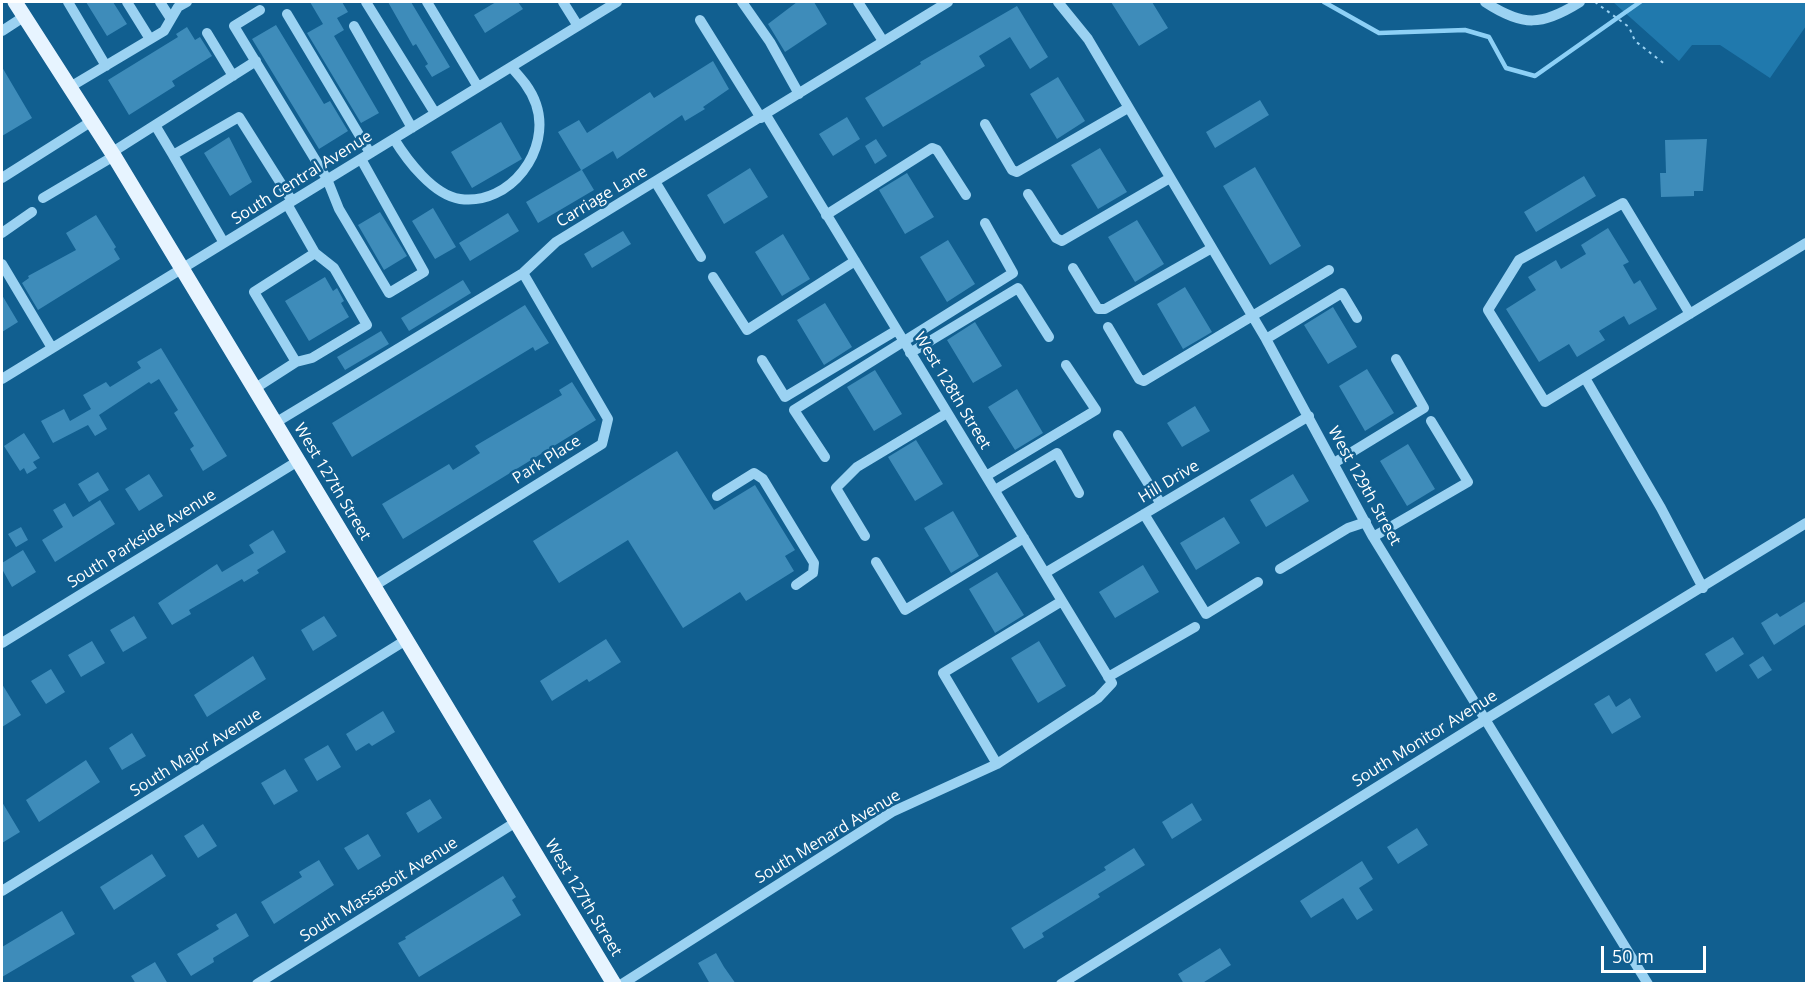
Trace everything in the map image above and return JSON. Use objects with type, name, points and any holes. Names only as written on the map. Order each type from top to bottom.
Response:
[{"type":"main road","name":"West 127th Street","points":[[21,6],[614,984]]},
{"type":"street","points":[[68,2],[106,66]]},
{"type":"street","points":[[127,2],[150,39]]},
{"type":"street","points":[[160,2],[171,19]]},
{"type":"street","points":[[70,87],[164,31],[178,7],[187,2]]},
{"type":"street","points":[[366,2],[435,113]]},
{"type":"street","points":[[427,2],[478,87]]},
{"type":"street","points":[[563,2],[578,26]]},
{"type":"street","name":"South Central Avenue","points":[[2,379],[618,2]]},
{"type":"street","points":[[742,2],[770,42],[799,94]]},
{"type":"street","points":[[858,2],[882,41]]},
{"type":"street","name":"Carriage Lane","points":[[275,423],[523,273],[556,242],[656,183],[948,2]]},
{"type":"street","points":[[1485,2],[1499,11],[1525,21],[1556,17],[1580,2]]},
{"type":"street","name":"West 129th Street","points":[[1061,3],[1088,39],[1266,339],[1373,537],[1648,984]]},
{"type":"street","points":[[2,31],[21,6]]},
{"type":"street","points":[[260,10],[234,26],[327,180],[339,209],[389,293],[424,272],[365,156],[287,14]]},
{"type":"street","name":"West 128th Street","points":[[700,20],[855,261],[1110,680]]},
{"type":"street","points":[[354,26],[412,128]]},
{"type":"street","points":[[207,33],[233,76]]},
{"type":"street","points":[[43,198],[256,62]]},
{"type":"street","points":[[394,139],[420,174],[459,199],[483,197],[505,188],[523,173],[535,153],[540,129],[537,106],[527,84],[511,67]]},
{"type":"street","points":[[985,124],[1012,170],[1017,172],[1128,108]]},
{"type":"street","points":[[173,155],[239,117],[290,203],[315,253],[334,268],[367,325],[312,358],[296,362],[254,388]]},
{"type":"street","points":[[2,178],[92,121]]},
{"type":"street","points":[[155,125],[224,243]]},
{"type":"street","points":[[826,215],[932,148],[937,150],[966,195]]},
{"type":"street","points":[[1028,194],[1056,238],[1062,241],[1170,178]]},
{"type":"street","points":[[656,183],[701,257]]},
{"type":"street","points":[[1690,314],[1623,202],[1519,260],[1488,310],[1545,402],[1585,378],[1690,314],[1806,243]]},
{"type":"street","points":[[2,233],[32,212]]},
{"type":"street","points":[[825,457],[794,410],[1013,273],[985,223]]},
{"type":"street","points":[[1072,268],[1098,309],[1105,309],[1212,248]]},
{"type":"street","points":[[296,362],[254,292],[315,253]]},
{"type":"street","points":[[713,277],[747,330],[855,261]]},
{"type":"street","points":[[2,264],[52,348]]},
{"type":"street","points":[[1108,327],[1139,379],[1144,381],[1329,270]]},
{"type":"street","name":"Park Place","points":[[374,586],[602,444],[608,419],[523,273]]},
{"type":"street","points":[[910,352],[1018,288],[1049,337]]},
{"type":"street","points":[[1266,339],[1342,293],[1357,318]]},
{"type":"street","points":[[762,360],[785,397],[897,330]]},
{"type":"street","points":[[1334,463],[1424,408],[1396,359]]},
{"type":"street","points":[[986,476],[1096,410],[1066,365]]},
{"type":"street","points":[[1585,378],[1661,508],[1703,588]]},
{"type":"street","points":[[865,536],[836,488],[857,467],[947,413]]},
{"type":"street","name":"Hill Drive","points":[[1045,573],[1309,416]]},
{"type":"street","points":[[1373,537],[1468,482],[1431,421]]},
{"type":"street","points":[[1118,435],[1161,504]]},
{"type":"street","points":[[995,490],[1057,453],[1079,493]]},
{"type":"street","name":"South Parkside Avenue","points":[[2,643],[298,461]]},
{"type":"street","points":[[717,496],[754,472],[763,479],[814,563],[813,573],[796,585]]},
{"type":"street","points":[[1144,514],[1206,614],[1258,582]]},
{"type":"street","points":[[1280,569],[1348,528],[1366,522]]},
{"type":"street","name":"South Monitor Avenue","points":[[1061,984],[1806,523]]},
{"type":"street","points":[[876,562],[905,610],[1024,538]]},
{"type":"street","points":[[997,764],[943,673],[1062,601]]},
{"type":"street","name":"South Menard Avenue","points":[[622,984],[892,812],[997,764],[1098,698],[1110,680],[1195,627]]},
{"type":"street","name":"South Major Avenue","points":[[2,891],[406,640]]},
{"type":"street","name":"South Massasoit Avenue","points":[[257,984],[516,822]]},
{"type":"path","points":[[1595,2],[1629,27],[1635,41],[1666,65]]},
{"type":"shaded area","points":[[1613,2],[1806,2],[1806,26],[1770,78],[1720,45],[1692,45],[1679,61]]},
{"type":"building","points":[[86,2],[113,2],[127,24],[107,36]]},
{"type":"building","points":[[310,2],[342,2],[348,12],[337,18],[344,30],[334,36],[379,113],[361,123],[307,33],[323,24]]},
{"type":"building","points":[[388,2],[411,2],[450,67],[432,77],[425,66],[428,64],[416,44],[413,46]]},
{"type":"building","points":[[496,2],[518,2],[523,9],[485,33],[474,15]]},
{"type":"building","points":[[797,2],[814,2],[827,24],[785,52],[768,24]]},
{"type":"building","points":[[1111,2],[1152,2],[1168,28],[1139,46]]},
{"type":"building","points":[[1017,6],[1048,57],[1030,69],[1010,37],[979,56],[985,66],[883,127],[865,98],[921,64],[920,62]]},
{"type":"building","points":[[276,25],[324,104],[330,101],[348,131],[319,149],[252,39]]},
{"type":"building","points":[[187,27],[195,40],[200,37],[212,56],[172,81],[175,86],[129,115],[108,80],[178,37],[176,34]]},
{"type":"building","points":[[713,61],[729,89],[703,107],[705,109],[685,121],[682,115],[617,159],[613,151],[582,170],[594,190],[538,223],[526,202],[581,170],[558,132],[579,120],[587,133],[650,92],[654,98]]},
{"type":"building","points":[[2,67],[32,118],[2,136]]},
{"type":"building","points":[[1058,77],[1085,121],[1057,139],[1030,94]]},
{"type":"building","points":[[1260,100],[1269,115],[1215,148],[1206,132]]},
{"type":"building","points":[[847,117],[860,139],[833,156],[819,134]]},
{"type":"building","points":[[501,122],[522,159],[472,188],[451,152]]},
{"type":"building","points":[[229,137],[252,182],[230,196],[204,153]]},
{"type":"building","points":[[876,139],[887,156],[875,164],[865,146]]},
{"type":"building","points":[[1707,139],[1703,191],[1694,191],[1694,196],[1661,197],[1660,173],[1666,173],[1665,140]]},
{"type":"building","points":[[1100,148],[1127,192],[1098,209],[1071,165]]},
{"type":"building","points":[[1255,167],[1301,246],[1270,265],[1223,186]]},
{"type":"building","points":[[750,168],[768,197],[724,224],[707,195]]},
{"type":"building","points":[[907,173],[934,217],[905,234],[879,190]]},
{"type":"building","points":[[1584,176],[1596,196],[1536,232],[1524,212]]},
{"type":"building","points":[[433,208],[456,247],[435,259],[412,221]]},
{"type":"building","points":[[380,212],[407,256],[384,270],[358,225]]},
{"type":"building","points":[[508,213],[519,231],[470,261],[459,243]]},
{"type":"building","points":[[96,215],[116,247],[114,249],[120,259],[38,310],[22,283],[29,278],[28,276],[76,250],[66,233]]},
{"type":"building","points":[[1137,220],[1164,264],[1135,282],[1108,237]]},
{"type":"building","points":[[1608,228],[1629,262],[1623,265],[1634,284],[1640,280],[1657,309],[1629,325],[1624,316],[1599,331],[1605,340],[1577,357],[1569,344],[1539,362],[1506,309],[1536,290],[1528,277],[1556,260],[1561,269],[1586,254],[1581,245]]},
{"type":"building","points":[[623,231],[631,244],[592,268],[584,254]]},
{"type":"building","points":[[783,234],[810,279],[782,296],[755,252]]},
{"type":"building","points":[[948,240],[975,284],[947,302],[920,257]]},
{"type":"building","points":[[325,277],[333,291],[337,288],[344,301],[341,303],[349,317],[309,341],[285,301]]},
{"type":"building","points":[[463,280],[471,293],[409,331],[401,318]]},
{"type":"building","points":[[1185,287],[1212,332],[1183,349],[1157,304]]},
{"type":"building","points":[[2,295],[18,322],[2,332]]},
{"type":"building","points":[[825,303],[852,347],[824,365],[797,320]]},
{"type":"building","points":[[525,305],[549,343],[535,351],[533,347],[352,457],[332,423]]},
{"type":"building","points":[[1333,307],[1357,347],[1328,364],[1304,325]]},
{"type":"building","points":[[975,322],[1002,366],[973,383],[947,340]]},
{"type":"building","points":[[381,331],[389,344],[345,370],[337,357]]},
{"type":"building","points":[[161,348],[227,456],[203,471],[190,449],[194,446],[174,413],[178,410],[159,379],[151,384],[149,382],[99,415],[107,429],[95,436],[88,425],[53,443],[41,421],[64,409],[70,421],[91,409],[83,395],[106,382],[110,387],[141,368],[137,362]]},
{"type":"building","points":[[1367,369],[1394,413],[1365,431],[1339,386]]},
{"type":"building","points":[[875,370],[902,414],[874,431],[847,387]]},
{"type":"building","points":[[572,382],[596,420],[403,539],[382,504],[449,464],[453,470],[480,453],[475,446],[562,395],[559,390]]},
{"type":"building","points":[[1017,389],[1043,433],[1015,450],[988,407]]},
{"type":"building","points":[[1195,406],[1210,431],[1182,447],[1167,423]]},
{"type":"building","points":[[24,433],[40,458],[33,462],[37,468],[27,474],[24,468],[20,471],[4,446]]},
{"type":"building","points":[[916,440],[943,484],[915,501],[888,457]]},
{"type":"building","points":[[1408,444],[1435,489],[1407,506],[1380,461]]},
{"type":"building","points":[[677,451],[714,510],[755,485],[795,550],[785,556],[794,571],[746,601],[740,592],[683,628],[628,540],[559,583],[533,541]]},
{"type":"building","points":[[98,472],[109,490],[89,502],[78,484]]},
{"type":"building","points":[[149,474],[163,496],[139,511],[125,489]]},
{"type":"building","points":[[1293,474],[1309,501],[1266,527],[1250,500]]},
{"type":"building","points":[[100,500],[115,524],[55,562],[42,540],[63,527],[53,510],[65,503],[73,517]]},
{"type":"building","points":[[953,511],[979,556],[951,573],[924,528]]},
{"type":"building","points":[[1224,517],[1240,543],[1196,570],[1180,543]]},
{"type":"building","points":[[21,527],[28,540],[16,547],[8,534]]},
{"type":"building","points":[[273,530],[286,552],[257,570],[259,573],[244,582],[242,579],[189,610],[191,614],[172,625],[158,603],[217,564],[222,572],[254,553],[249,545]]},
{"type":"building","points":[[23,550],[36,572],[12,587],[2,569],[2,563]]},
{"type":"building","points":[[1143,565],[1159,592],[1115,618],[1099,592]]},
{"type":"building","points":[[997,572],[1024,615],[995,633],[969,589]]},
{"type":"building","points":[[1806,601],[1806,624],[1774,645],[1761,623],[1777,613],[1780,617]]},
{"type":"building","points":[[134,616],[147,638],[123,652],[110,630]]},
{"type":"building","points":[[324,616],[337,636],[313,651],[301,630]]},
{"type":"building","points":[[1733,637],[1744,654],[1716,672],[1705,654]]},
{"type":"building","points":[[606,639],[621,662],[589,682],[587,679],[552,701],[540,681]]},
{"type":"building","points":[[92,641],[105,663],[81,677],[68,655]]},
{"type":"building","points":[[1039,641],[1066,686],[1038,703],[1011,658]]},
{"type":"building","points":[[253,656],[266,679],[207,717],[194,695]]},
{"type":"building","points":[[1763,656],[1772,670],[1758,679],[1749,665]]},
{"type":"building","points":[[51,669],[65,692],[46,704],[31,681]]},
{"type":"building","points":[[2,684],[21,715],[2,727]]},
{"type":"building","points":[[1609,695],[1616,707],[1630,698],[1641,717],[1612,734],[1594,704]]},
{"type":"building","points":[[383,711],[395,732],[372,746],[369,743],[356,751],[346,734]]},
{"type":"building","points":[[132,733],[146,756],[122,770],[109,748]]},
{"type":"building","points":[[328,745],[341,767],[317,781],[304,759]]},
{"type":"building","points":[[86,760],[100,782],[39,822],[26,800]]},
{"type":"building","points":[[285,769],[298,791],[274,805],[261,783]]},
{"type":"building","points":[[430,799],[442,818],[418,833],[406,813]]},
{"type":"building","points":[[2,802],[20,832],[2,843]]},
{"type":"building","points":[[1192,803],[1202,820],[1172,839],[1162,822]]},
{"type":"building","points":[[203,824],[217,846],[198,858],[184,836]]},
{"type":"building","points":[[1417,828],[1428,845],[1398,864],[1387,847]]},
{"type":"building","points":[[368,834],[381,856],[358,870],[344,848]]},
{"type":"building","points":[[1134,848],[1145,865],[1098,894],[1100,897],[1042,933],[1044,937],[1024,949],[1011,928],[1106,870],[1104,867]]},
{"type":"building","points":[[152,854],[166,876],[114,910],[100,887]]},
{"type":"building","points":[[319,860],[334,885],[274,924],[261,902],[302,877],[299,872]]},
{"type":"building","points":[[1362,861],[1373,879],[1359,888],[1373,910],[1357,920],[1343,898],[1311,918],[1300,901]]},
{"type":"building","points":[[503,876],[516,897],[512,900],[521,915],[419,977],[398,943]]},
{"type":"building","points":[[62,911],[75,934],[2,977],[2,947]]},
{"type":"building","points":[[236,913],[249,936],[213,958],[214,962],[191,976],[177,954],[219,929],[216,925]]},
{"type":"building","points":[[1220,948],[1231,965],[1201,984],[1184,984],[1178,974]]},
{"type":"building","points":[[716,953],[736,984],[710,984],[698,963]]},
{"type":"building","points":[[155,962],[168,984],[136,984],[131,976]]},
{"type":"waterway","points":[[1324,2],[1379,33],[1465,30],[1489,37],[1506,68],[1535,76],[1640,2]]}]
